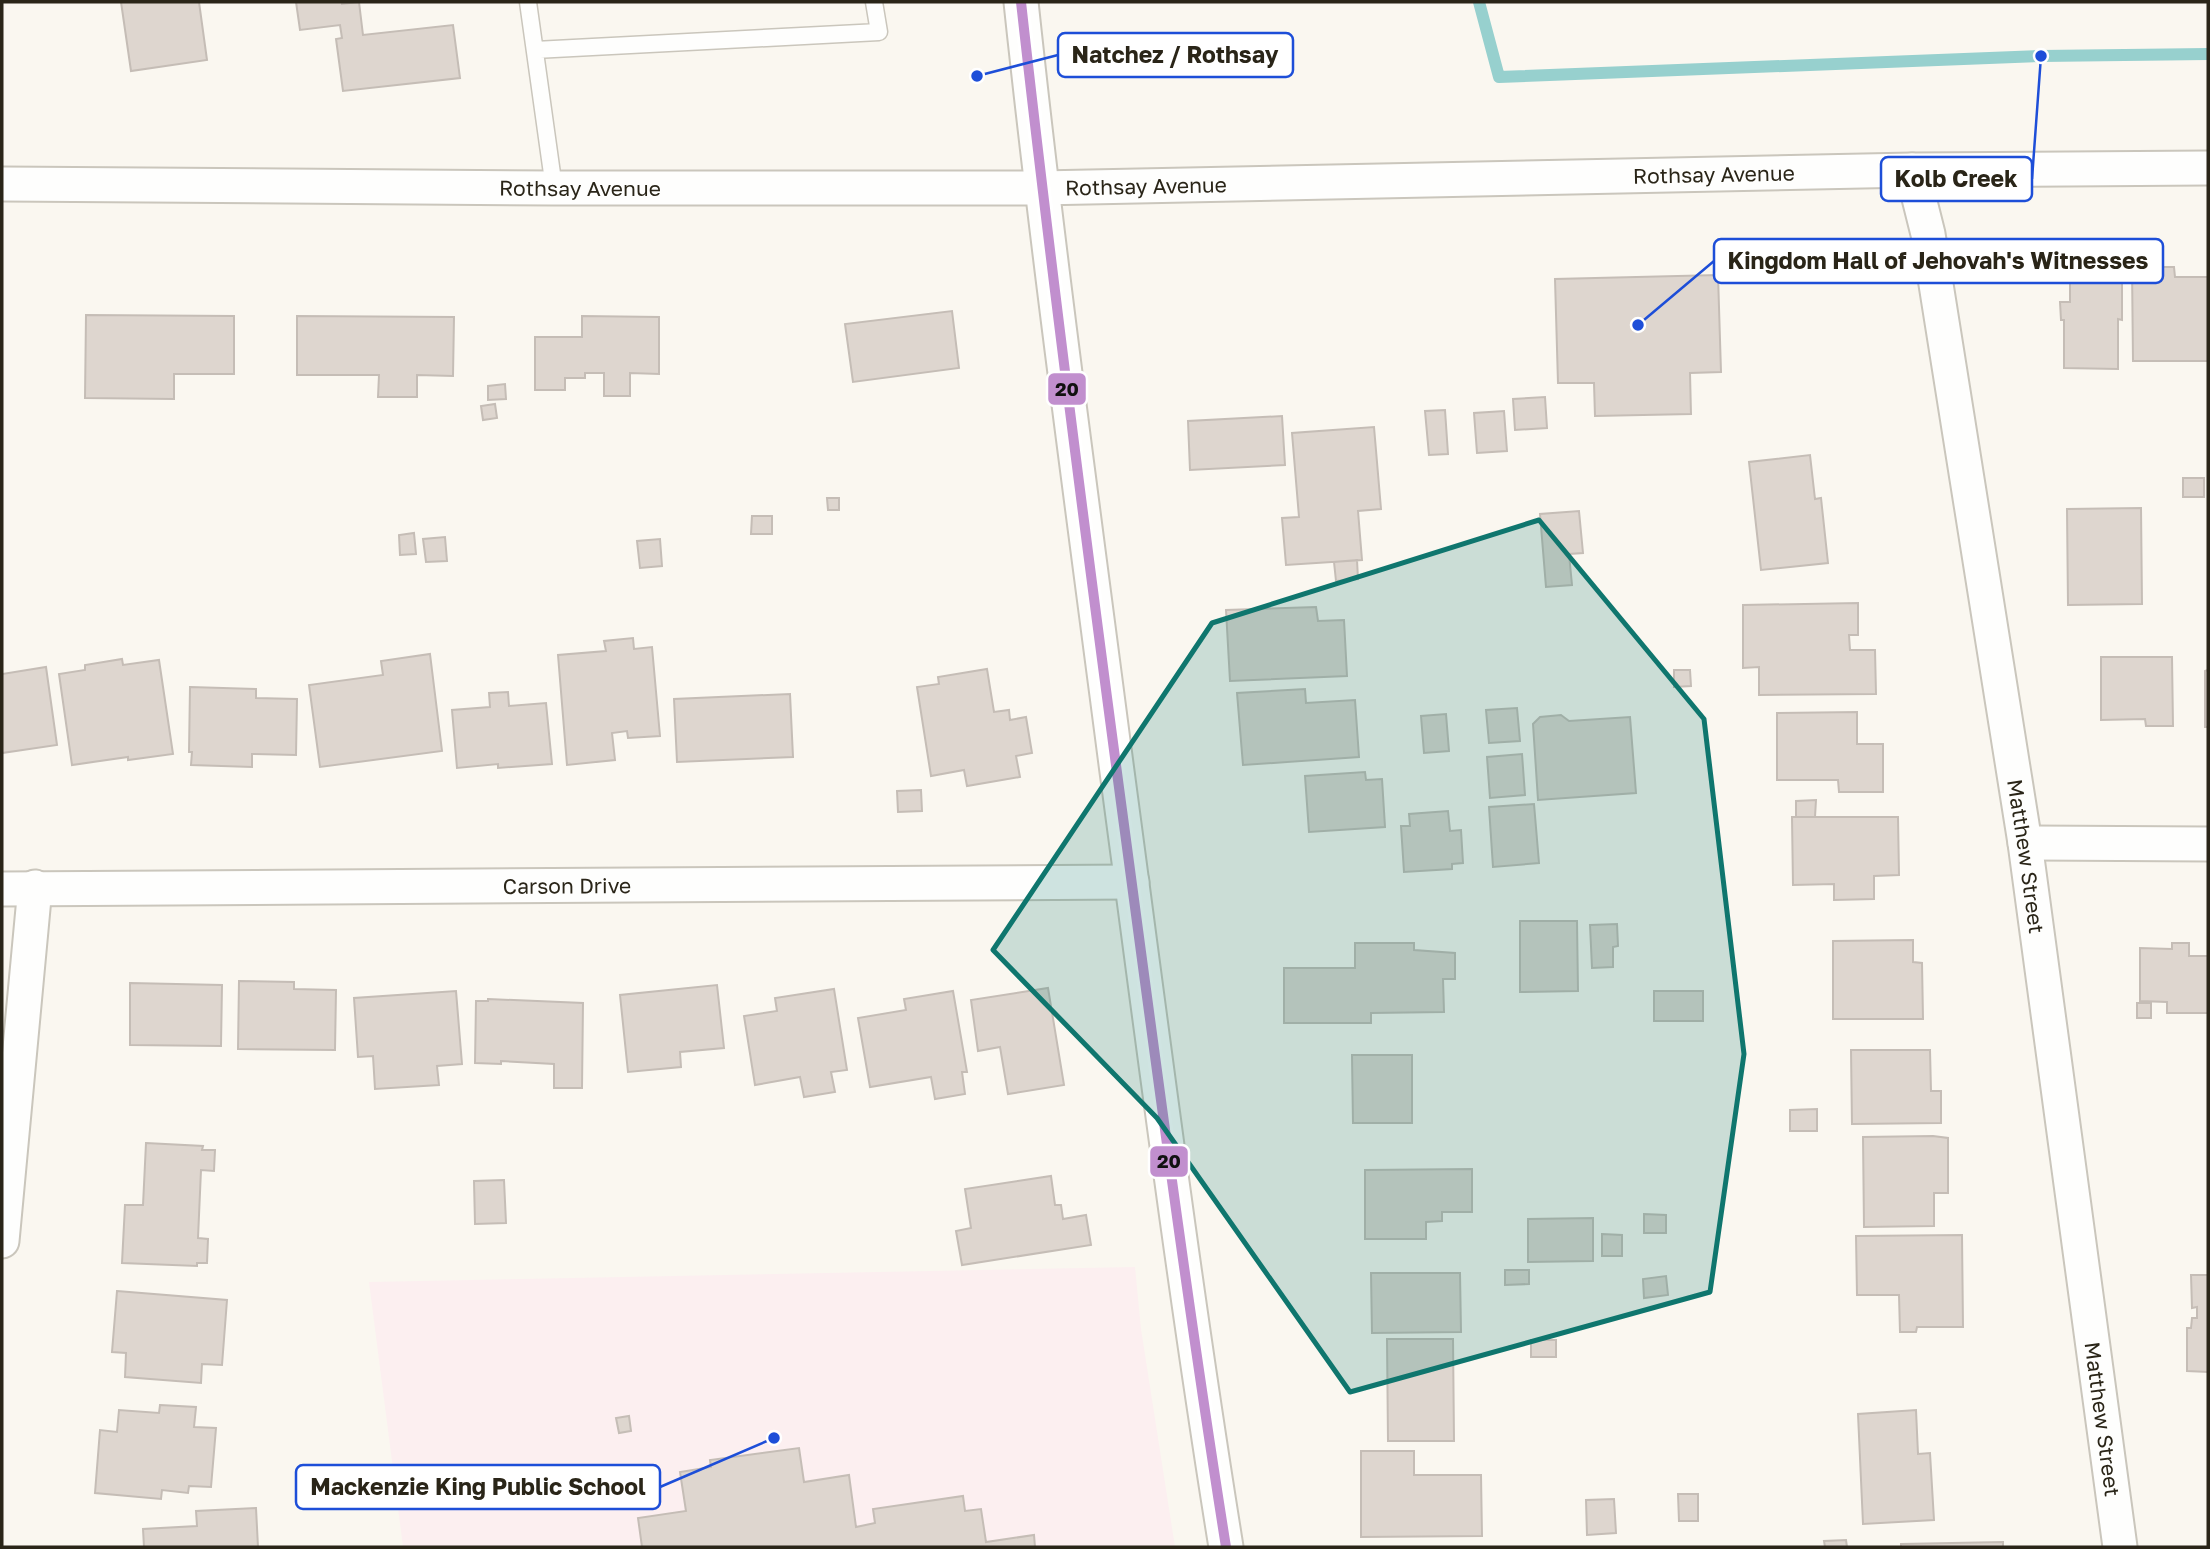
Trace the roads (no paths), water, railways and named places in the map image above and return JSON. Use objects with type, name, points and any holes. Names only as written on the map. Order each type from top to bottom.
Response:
[{"type":"street","points":[[1021,2],[1040,188],[1132,883],[1196,1362],[1226,1547]]},
{"type":"street","name":"Rothsay Avenue","points":[[2,184],[1040,188],[1912,170],[2208,168]]},
{"type":"street","name":"Matthew Street","points":[[1912,170],[1928,233],[2025,843],[2120,1547]]},
{"type":"street","points":[[2025,843],[2208,844]]},
{"type":"street","name":"Carson Drive","points":[[2,889],[1132,883]]},
{"type":"street","points":[[2,1241],[35,887]]},
{"type":"lane","points":[[528,2],[554,188]]},
{"type":"lane","points":[[535,50],[878,32],[874,2]]},
{"type":"waterway","points":[[1479,2],[1499,77],[2041,56],[2208,54]]},
{"type":"place","name":"Kolb Creek","points":[[2041,56]]},
{"type":"place","name":"Natchez / Rothsay","points":[[977,76]]},
{"type":"place","name":"Kingdom Hall of Jehovah's Witnesses","points":[[1638,325]]},
{"type":"place","name":"Mackenzie King Public School","points":[[774,1438]]}]
